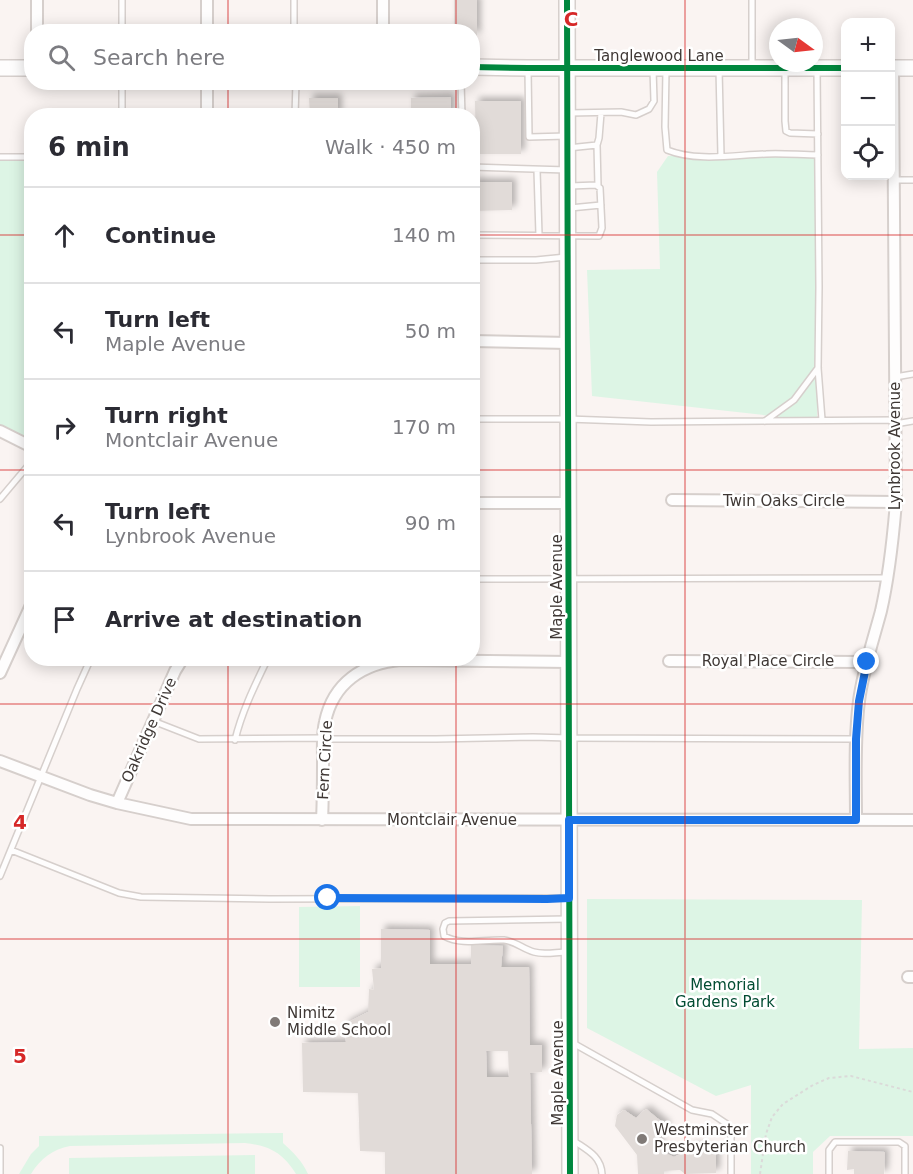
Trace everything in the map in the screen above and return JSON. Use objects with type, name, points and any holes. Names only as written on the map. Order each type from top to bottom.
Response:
[{"type":"main road","name":"Maple Avenue","points":[[567,0],[570,1174]]},
{"type":"main road","name":"Tanglewood Lane","points":[[480,67],[769,68]]},
{"type":"main road","points":[[0,68],[24,68]]},
{"type":"main road","name":"Tanglewood Lane","points":[[823,68],[841,68]]},
{"type":"main road","points":[[895,68],[913,68]]},
{"type":"street","points":[[37,0],[37,24]]},
{"type":"street","points":[[207,0],[207,24]]},
{"type":"street","points":[[383,0],[383,24]]},
{"type":"street","name":"Lynbrook Avenue","points":[[892,72],[893,126]]},
{"type":"street","points":[[207,90],[207,108]]},
{"type":"street","name":"Lynbrook Avenue","points":[[856,820],[856,739],[859,701],[887,578],[893,543],[896,502],[894,180]]},
{"type":"street","points":[[480,341],[568,343]]},
{"type":"street","points":[[0,431],[24,443]]},
{"type":"street","name":"Twin Oaks Circle","points":[[672,501],[896,502]]},
{"type":"street","points":[[480,502],[568,503]]},
{"type":"street","points":[[0,673],[24,620]]},
{"type":"street","name":"Fern Circle","points":[[480,661],[569,662]]},
{"type":"street","name":"Royal Place Circle","points":[[669,661],[867,662]]},
{"type":"street","name":"Oakridge Drive","points":[[117,803],[178,666]]},
{"type":"street","name":"Fern Circle","points":[[322,820],[323,738],[328,711],[341,687],[371,666]]},
{"type":"street","name":"Montclair Avenue","points":[[0,761],[65,787],[117,803],[191,819],[913,820]]},
{"type":"lane","points":[[122,0],[122,24]]},
{"type":"lane","points":[[294,0],[294,24]]},
{"type":"lane","points":[[752,0],[752,68]]},
{"type":"lane","points":[[528,68],[529,136],[597,145]]},
{"type":"lane","points":[[659,68],[667,150],[702,156],[818,155]]},
{"type":"lane","points":[[568,113],[621,112],[636,115],[649,109],[654,100],[659,68]]},
{"type":"lane","points":[[719,68],[721,156]]},
{"type":"lane","points":[[784,72],[786,131],[818,134]]},
{"type":"lane","points":[[817,72],[818,368],[822,420]]},
{"type":"lane","points":[[122,90],[122,108]]},
{"type":"lane","points":[[295,108],[296,90]]},
{"type":"lane","points":[[461,90],[462,108]]},
{"type":"lane","points":[[480,235],[599,236],[603,228],[598,186],[597,145],[601,113]]},
{"type":"lane","points":[[0,157],[24,157]]},
{"type":"lane","points":[[480,167],[568,170]]},
{"type":"lane","points":[[537,170],[539,235]]},
{"type":"lane","points":[[895,180],[913,180]]},
{"type":"lane","points":[[568,186],[598,186]]},
{"type":"lane","points":[[568,208],[601,205]]},
{"type":"lane","points":[[480,260],[536,260],[568,257]]},
{"type":"lane","points":[[765,421],[794,400],[818,368]]},
{"type":"lane","points":[[895,377],[913,374]]},
{"type":"lane","points":[[480,419],[651,422],[913,421]]},
{"type":"lane","points":[[0,499],[24,470]]},
{"type":"lane","points":[[480,579],[887,578]]},
{"type":"lane","points":[[0,876],[88,666]]},
{"type":"lane","points":[[235,740],[239,721],[264,666]]},
{"type":"lane","points":[[153,721],[199,739],[235,740],[533,737],[856,739]]},
{"type":"lane","points":[[11,850],[119,893],[141,897],[569,898]]},
{"type":"lane","points":[[569,919],[449,921],[445,923],[443,929],[444,936],[448,939],[504,940],[514,942],[536,953],[569,952]]},
{"type":"lane","points":[[570,1041],[692,1110],[712,1114],[728,1124],[731,1132],[731,1174]]},
{"type":"lane","points":[[570,1138],[595,1156],[601,1166],[602,1174]]},
{"type":"lane","points":[[829,1174],[829,1150],[835,1142],[899,1142],[905,1146],[905,1174]]},
{"type":"lane","points":[[0,1148],[0,1174]]},
{"type":"path","points":[[760,1174],[766,1134],[772,1117],[783,1104],[813,1085],[829,1078],[851,1076],[913,1092]]},
{"type":"green space","points":[[668,156],[817,156],[817,421],[592,396],[587,270],[660,269],[657,172]]},
{"type":"green space","points":[[0,157],[24,157],[24,442],[0,431]]},
{"type":"green space","name":"Memorial Gardens Park","points":[[587,899],[862,900],[859,1049],[913,1048],[913,1136],[830,1136],[813,1152],[813,1174],[751,1174],[751,1085],[716,1096],[587,1028]]},
{"type":"green space","points":[[360,906],[360,987],[299,987],[299,907]]},
{"type":"green space","points":[[283,1133],[283,1143],[297,1157],[308,1174],[296,1174],[275,1152],[262,1146],[245,1143],[70,1146],[48,1156],[31,1174],[19,1174],[31,1154],[39,1146],[39,1136]]},
{"type":"green space","points":[[255,1155],[255,1174],[69,1174],[69,1158]]},
{"type":"building","points":[[454,0],[477,0],[477,24],[454,24]]},
{"type":"building","points":[[451,97],[451,108],[411,108],[411,98]]},
{"type":"building","points":[[309,98],[338,98],[338,108],[310,108]]},
{"type":"building","points":[[475,101],[521,101],[521,154],[480,154],[480,108],[475,108]]},
{"type":"building","points":[[480,182],[512,182],[512,210],[480,211]]},
{"type":"building","points":[[381,929],[430,930],[430,964],[471,964],[471,945],[503,946],[501,967],[529,967],[530,1045],[542,1045],[542,1072],[530,1073],[532,1174],[385,1174],[385,1152],[360,1151],[358,1093],[303,1092],[302,1043],[346,1042],[345,1024],[368,1012],[369,989],[374,990],[372,969],[381,968]],"holes":[[[486,1051],[508,1051],[509,1077],[487,1077]]]},
{"type":"building","name":"Westminster Presbyterian Church","points":[[646,1109],[667,1126],[658,1142],[667,1154],[674,1157],[695,1146],[716,1153],[716,1173],[685,1174],[680,1170],[664,1171],[664,1174],[638,1174],[637,1155],[615,1126],[617,1115],[624,1110],[636,1118]]},
{"type":"building","points":[[848,1151],[885,1152],[884,1174],[854,1174],[854,1169],[847,1170]]},
{"type":"cycle path","points":[[567,0],[570,1174]]},
{"type":"cycle path","points":[[480,67],[841,68]]},
{"type":"place","name":"Nimitz Middle School","points":[[275,1022]]},
{"type":"place","name":"Westminster Presbyterian Church","points":[[642,1139]]},
{"type":"route","points":[[328,898],[569,898],[569,820],[856,820],[856,739],[859,701],[867,662]]}]
